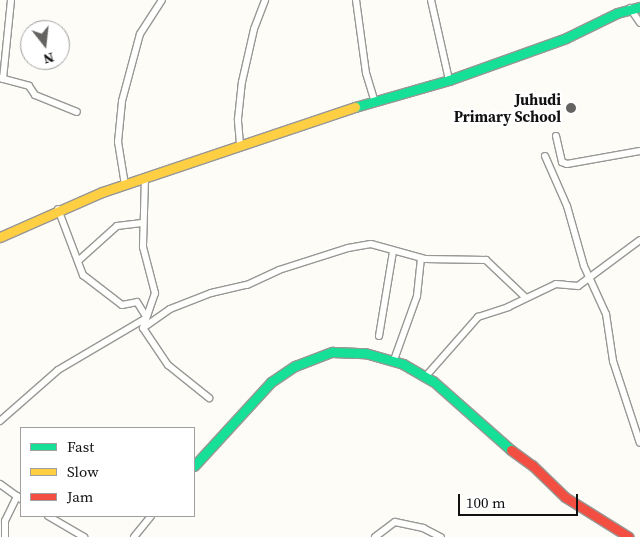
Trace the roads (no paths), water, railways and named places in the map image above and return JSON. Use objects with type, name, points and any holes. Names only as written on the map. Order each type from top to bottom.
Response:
[{"type":"street","points":[[12,0],[2,79],[28,86],[35,95],[77,112]]},
{"type":"street","points":[[125,185],[118,142],[122,102],[140,34],[162,0]]},
{"type":"street","points":[[240,144],[238,119],[242,82],[254,29],[265,0]]},
{"type":"street","points":[[356,0],[366,73],[374,99]]},
{"type":"street","points":[[431,0],[449,80]]},
{"type":"street","points":[[0,237],[58,209],[240,144],[374,99],[449,80],[566,38],[630,8],[640,7]]},
{"type":"street","points":[[630,8],[640,23]]},
{"type":"street","points":[[556,136],[562,162],[567,164],[640,151]]},
{"type":"street","points":[[545,156],[567,206],[588,276],[606,314],[613,361],[640,443]]},
{"type":"street","points":[[145,178],[142,223],[144,257],[155,293],[144,317],[143,328],[168,365],[209,398]]},
{"type":"street","points":[[58,209],[78,261],[89,282],[122,306],[138,302],[144,317]]},
{"type":"street","points":[[78,261],[117,226],[142,223]]},
{"type":"street","points":[[426,376],[478,317],[556,284],[578,286],[588,276],[640,240]]},
{"type":"street","points":[[143,328],[170,309],[211,292],[247,286],[269,273],[333,252],[371,244],[421,258],[486,260],[526,298]]},
{"type":"street","points":[[379,336],[393,251]]},
{"type":"street","points":[[394,360],[417,296],[421,258]]},
{"type":"street","points":[[0,421],[58,370],[144,317]]},
{"type":"street","points":[[195,465],[271,382],[295,366],[332,352],[365,353],[394,360],[426,376],[451,395],[494,438],[532,465],[569,500],[629,537]]},
{"type":"street","points":[[0,484],[19,497],[5,521],[5,537]]},
{"type":"street","points":[[50,517],[84,537]]},
{"type":"street","points":[[134,537],[150,517]]},
{"type":"street","points":[[375,537],[395,522],[422,528],[442,537]]},
{"type":"place","name":"Juhudi Primary School","points":[[571,108]]}]
